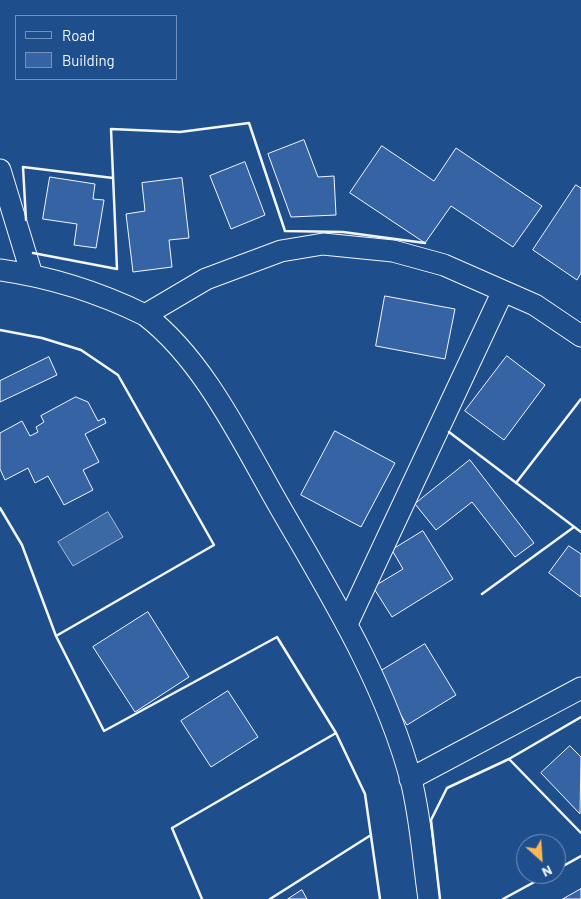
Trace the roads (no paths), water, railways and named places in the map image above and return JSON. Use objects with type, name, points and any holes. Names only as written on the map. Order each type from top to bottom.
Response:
[{"type":"street","points":[[0,170],[32,274]]},
{"type":"street","points":[[145,315],[206,279],[281,251],[322,244],[393,251],[444,265],[535,305],[581,336]]},
{"type":"street","points":[[0,270],[32,274],[85,291],[145,315],[163,328],[179,346],[223,406],[347,624],[383,698],[410,779],[420,824],[429,899]]},
{"type":"street","points":[[347,624],[503,290]]},
{"type":"street","points":[[410,779],[581,688]]},
{"type":"water","points":[[108,512],[123,537],[73,566],[58,542]]}]
